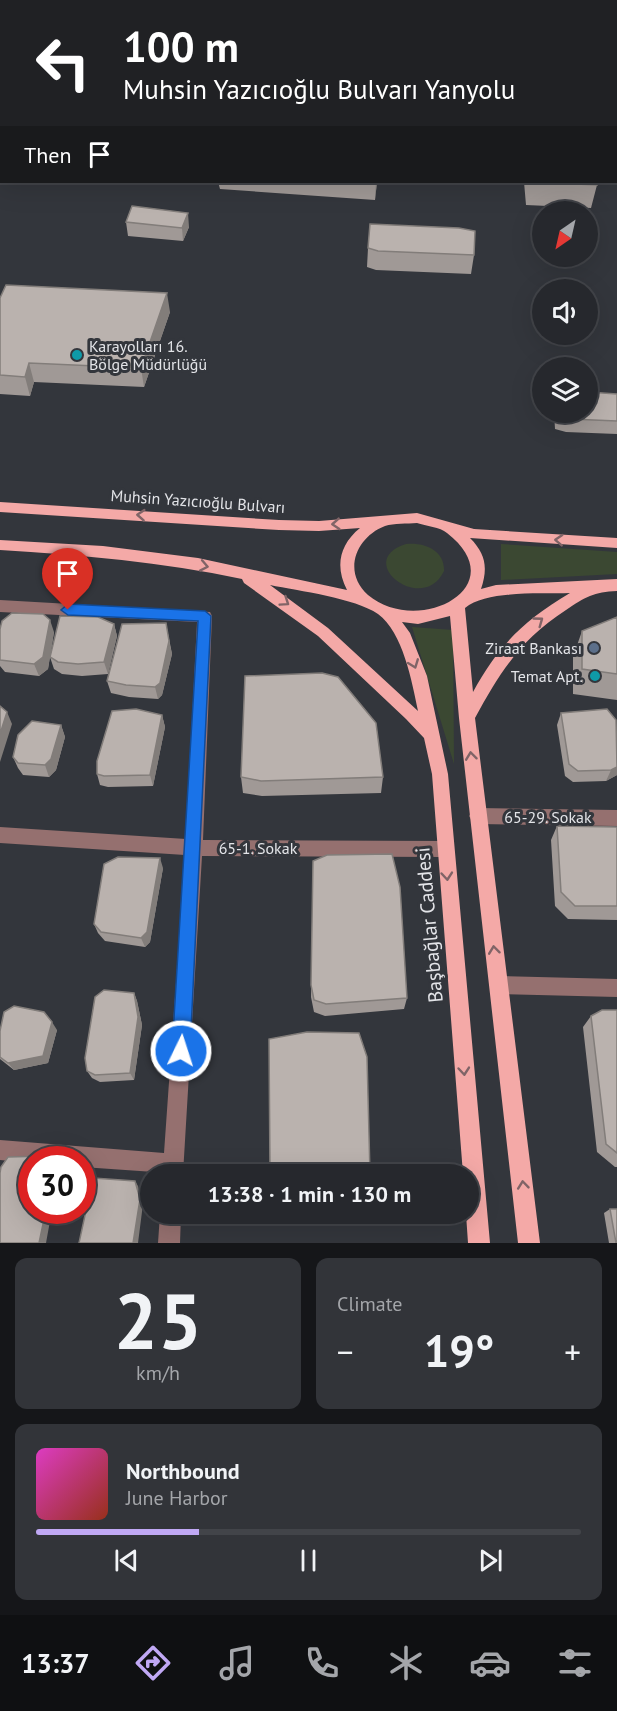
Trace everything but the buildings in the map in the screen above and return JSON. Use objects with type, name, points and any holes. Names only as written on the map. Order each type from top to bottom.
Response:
[{"type":"main road","name":"Muhsin Yazıcıoğlu Bulvarı","points":[[0,507],[279,525],[318,526],[417,518],[491,536],[617,543]]},
{"type":"main road","name":"Muhsin Yazıcıoğlu Bulvarı","points":[[364,600],[352,585],[347,574],[346,562],[349,551],[363,532],[380,522],[394,519]]},
{"type":"main road","name":"Muhsin Yazıcıoğlu Bulvarı","points":[[0,545],[103,551],[236,572],[364,600],[387,613],[408,618],[424,618],[446,613],[462,602],[474,588],[478,577],[478,565],[474,554],[459,534],[439,524]]},
{"type":"main road","points":[[236,572],[304,615],[330,636],[379,681],[433,736]]},
{"type":"main road","points":[[467,718],[490,677],[513,644],[532,625],[595,585]]},
{"type":"main road","name":"Muhsin Yazıcıoğlu Bulvarı","points":[[462,602],[496,591],[617,585]]},
{"type":"main road","points":[[462,602],[467,718],[529,1243]]},
{"type":"main road","name":"Başbağlar Caddesi","points":[[387,613],[397,624],[414,665],[433,736],[440,774],[479,1243]]},
{"type":"street","points":[[0,606],[205,616],[194,848],[174,1164]]},
{"type":"street","name":"65-29. Sokak","points":[[478,816],[617,818]]},
{"type":"street","name":"65-1. Sokak","points":[[0,835],[194,848],[445,849]]},
{"type":"street","points":[[499,985],[617,988]]},
{"type":"street","points":[[0,1150],[140,1165]]},
{"type":"street","points":[[169,1243],[170,1224]]},
{"type":"green space","points":[[406,544],[426,546],[441,558],[444,571],[434,583],[422,588],[409,587],[397,581],[389,572],[386,562],[391,552]]},
{"type":"green space","points":[[501,544],[617,552],[617,574],[501,580]]},
{"type":"green space","points":[[412,627],[453,630],[454,764]]},
{"type":"place","name":"Karayolları 16. Bölge Müdürlüğü","points":[[77,355]]},
{"type":"place","name":"Ziraat Bankası","points":[[594,648]]},
{"type":"place","name":"Temat Apt.","points":[[595,676]]},
{"type":"route","points":[[68,610],[205,616],[181,1051]]}]
